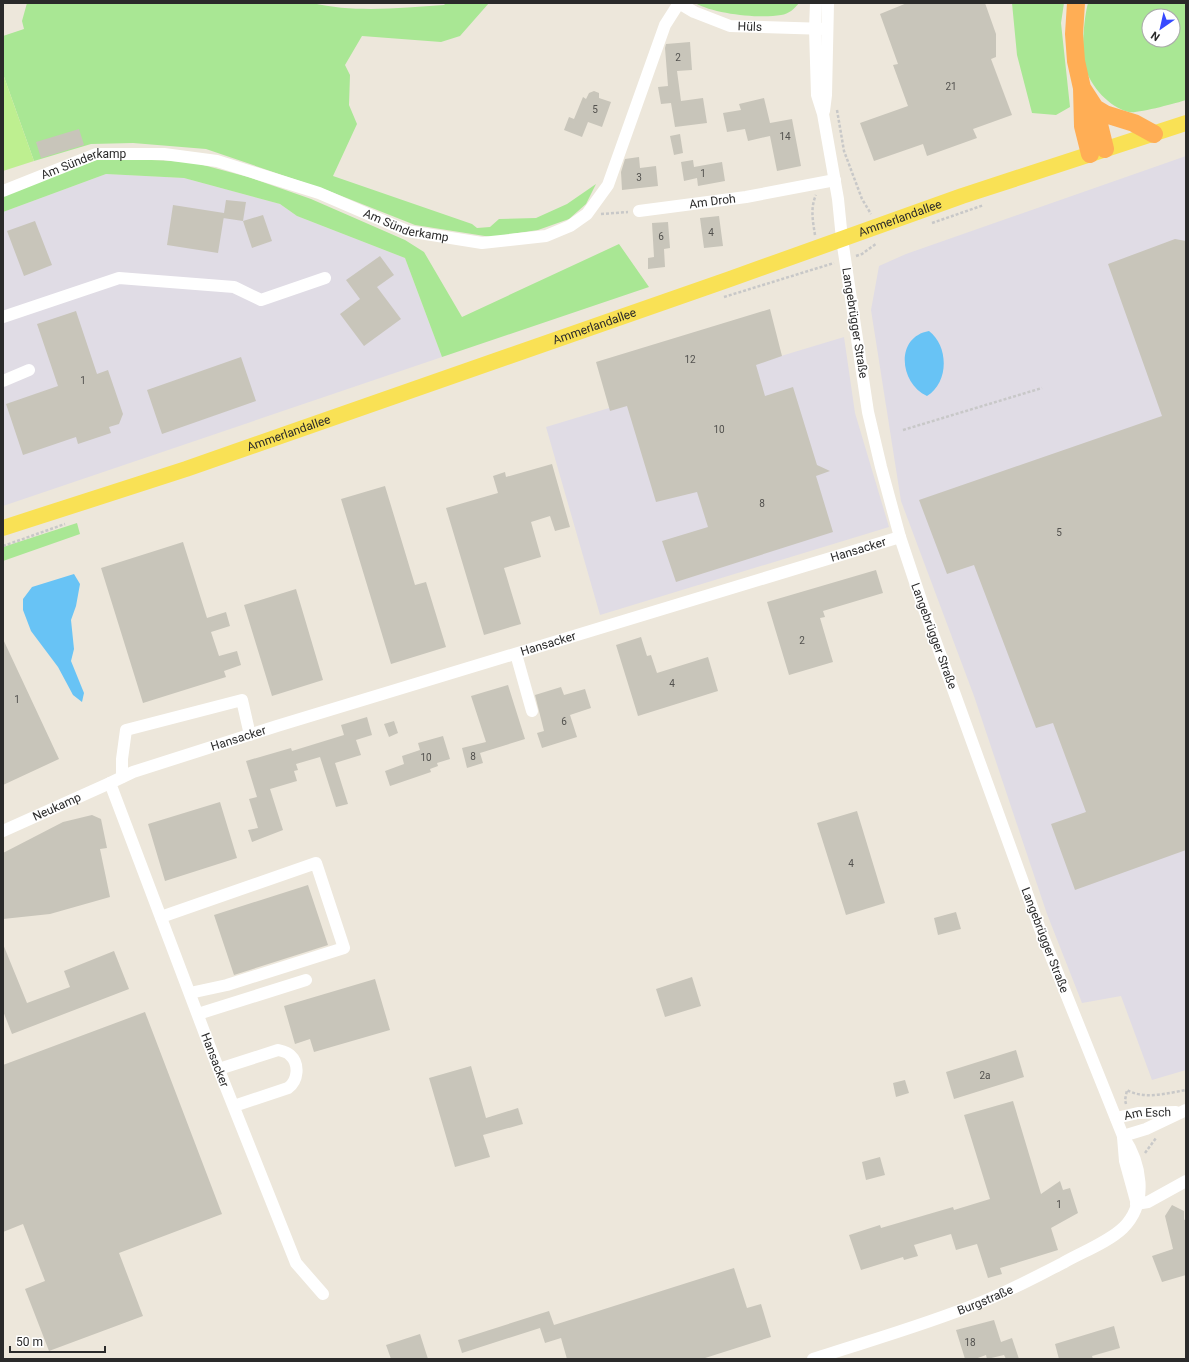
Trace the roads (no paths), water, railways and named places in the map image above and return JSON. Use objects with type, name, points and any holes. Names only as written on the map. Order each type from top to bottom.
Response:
[{"type":"highway","points":[[1076,3],[1074,34],[1082,88],[1083,126],[1097,151]]},
{"type":"highway","points":[[1082,88],[1095,108],[1105,114],[1134,123],[1154,134]]},
{"type":"highway","points":[[1095,108],[1097,151]]},
{"type":"main road","name":"Ammerlandallee","points":[[3,528],[186,469],[875,227],[1097,151],[1186,123]]},
{"type":"street","name":"Hüls","points":[[679,3],[694,12],[730,26],[821,29]]},
{"type":"street","name":"Am Sünderkamp","points":[[3,191],[96,154],[164,154],[218,161],[319,193],[407,232],[474,242],[512,241],[546,236],[570,226],[591,210],[608,185],[665,25],[679,3]]},
{"type":"street","name":"Langebrügger Straße","points":[[816,3],[821,29],[826,95],[823,114],[835,180],[842,239],[868,412],[881,467],[900,537],[1040,929],[1123,1136]]},
{"type":"street","name":"Langebrügger Straße","points":[[821,29],[828,3]]},
{"type":"street","name":"Am Droh","points":[[639,211],[746,197],[835,180]]},
{"type":"street","points":[[3,317],[119,278],[234,287],[260,300],[325,278]]},
{"type":"street","points":[[3,381],[29,370]]},
{"type":"street","name":"Hansacker","points":[[323,1294],[296,1262],[219,1069],[110,783],[122,777],[250,735],[900,537]]},
{"type":"street","points":[[516,654],[532,711]]},
{"type":"street","points":[[122,777],[122,759],[126,730],[242,700],[250,735]]},
{"type":"street","name":"Neukamp","points":[[3,831],[110,783]]},
{"type":"street","points":[[161,917],[316,863],[344,948],[234,983],[190,993]]},
{"type":"street","points":[[198,1014],[306,980]]},
{"type":"street","points":[[219,1069],[278,1050],[290,1055],[293,1060],[297,1074],[293,1085],[234,1106]]},
{"type":"street","name":"Am Esch","points":[[1116,1118],[1138,1113],[1182,1111]]},
{"type":"street","name":"Am Esch","points":[[1123,1136],[1146,1129],[1182,1111]]},
{"type":"street","points":[[1123,1136],[1124,1160],[1136,1204],[1148,1202],[1186,1181]]},
{"type":"street","name":"Burgstraße","points":[[813,1359],[937,1318],[1010,1290],[1123,1228],[1130,1219],[1136,1204]]},
{"type":"water","points":[[929,331],[936,338],[940,346],[944,364],[943,374],[939,382],[934,390],[927,396],[918,390],[911,381],[906,371],[905,361],[906,351],[910,342],[918,335]]},
{"type":"water","points":[[74,574],[80,584],[76,606],[71,620],[74,649],[71,661],[84,693],[82,702],[73,695],[58,667],[31,631],[23,610],[23,599],[32,587]]}]
